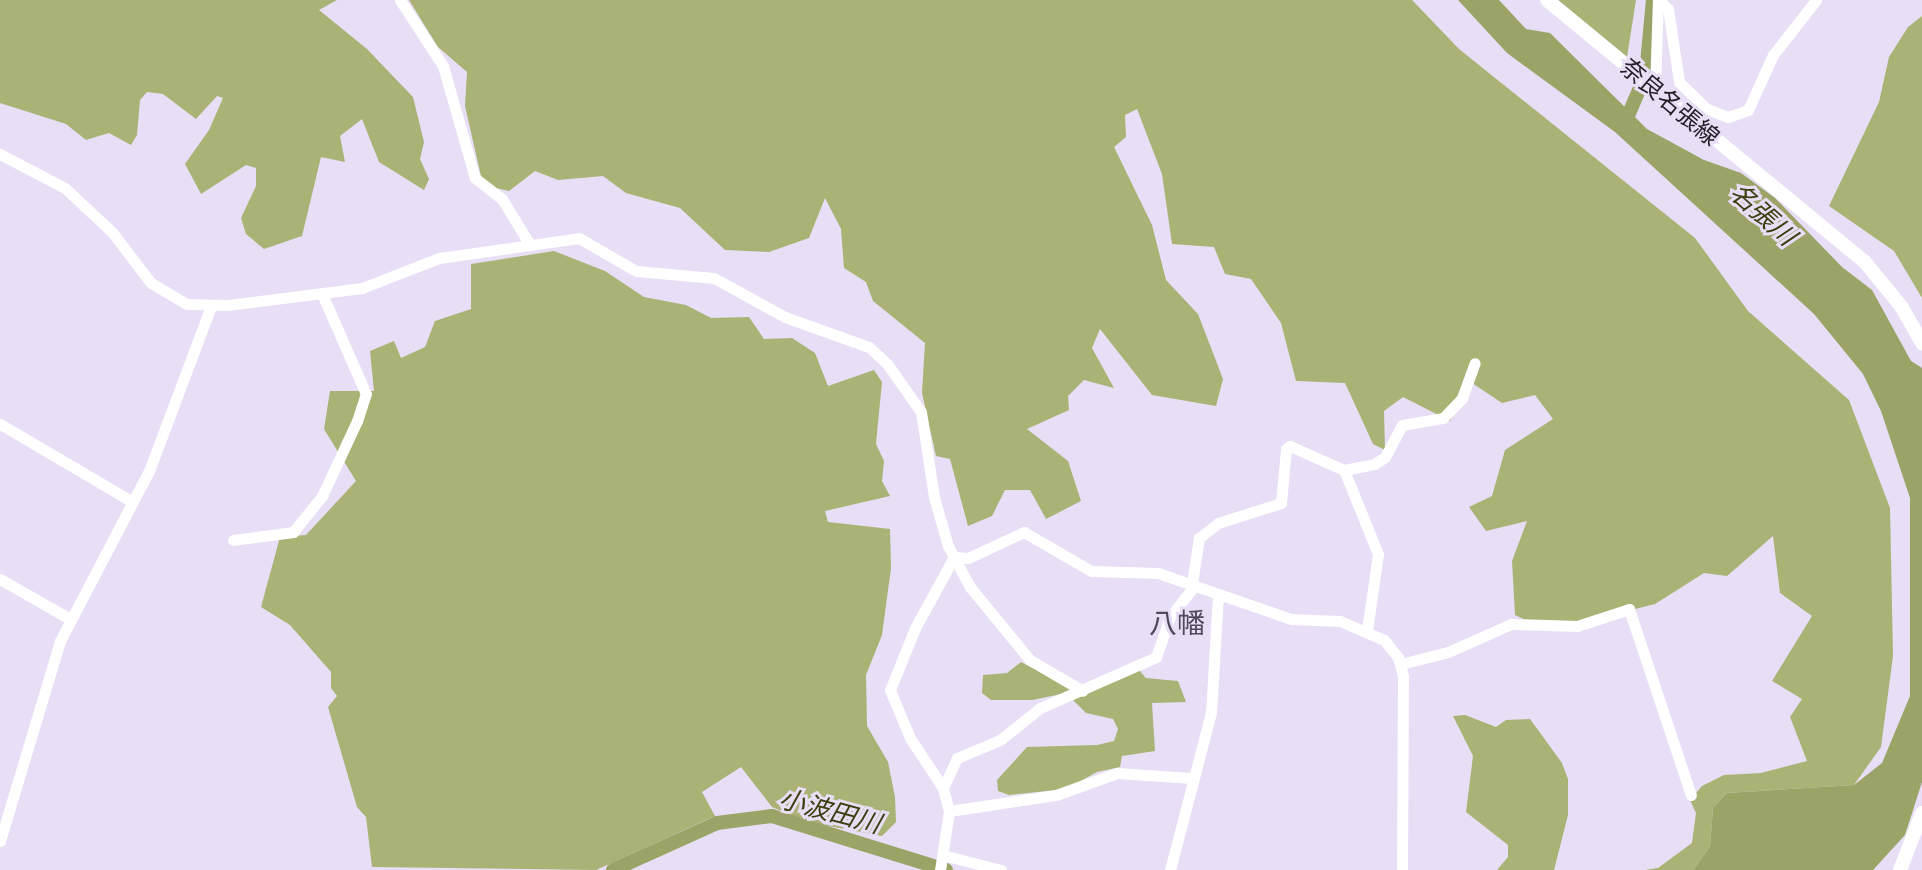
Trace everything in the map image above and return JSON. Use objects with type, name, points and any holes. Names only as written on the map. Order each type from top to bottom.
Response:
[{"type":"main road","name":"奈良名張線","points":[[1547,0],[1864,261],[1901,306],[1922,343]]},
{"type":"main road","points":[[1900,870],[1922,813]]},
{"type":"street","points":[[400,0],[443,66],[475,178],[502,199],[529,243]]},
{"type":"street","points":[[1658,0],[1668,9],[1679,82],[1707,109],[1728,117],[1748,110],[1773,55],[1816,0]]},
{"type":"street","points":[[1652,86],[1658,0]]},
{"type":"street","points":[[0,154],[49,178],[88,208],[159,290],[187,304],[211,306],[362,288],[439,258],[579,238],[636,271],[714,278],[785,317],[869,347],[888,365],[921,412],[934,497],[954,557],[977,597],[1030,660],[1083,691]]},
{"type":"street","points":[[233,540],[293,532],[322,496],[357,421],[366,394],[322,294]]},
{"type":"street","points":[[0,841],[70,619],[133,502],[169,423],[211,306]]},
{"type":"street","points":[[943,788],[957,758],[1000,740],[1040,708],[1156,657],[1164,629],[1184,603],[1191,581],[1195,546],[1207,530],[1281,503],[1286,449],[1290,446],[1344,470],[1385,457],[1407,422],[1443,418],[1462,398],[1475,363]]},
{"type":"street","points":[[0,424],[133,502]]},
{"type":"street","points":[[1344,470],[1378,554],[1367,630]]},
{"type":"street","points":[[954,557],[968,558],[1024,532],[1091,571],[1158,573],[1191,581],[1218,594],[1291,619],[1340,621],[1367,630],[1390,646],[1401,664],[1402,870]]},
{"type":"street","points":[[940,870],[949,811],[943,788],[910,738],[890,690],[915,628],[954,557]]},
{"type":"street","points":[[0,579],[70,619]]},
{"type":"street","points":[[1170,870],[1217,673],[1218,594]]},
{"type":"street","points":[[1401,664],[1448,652],[1511,624],[1577,626],[1629,609],[1691,795]]},
{"type":"street","points":[[949,811],[1046,797],[1117,773],[1191,778]]},
{"type":"street","points":[[943,856],[1001,870]]},
{"type":"shaded area","points":[[0,0],[337,0],[319,10],[367,49],[413,97],[424,142],[420,159],[429,179],[424,190],[379,162],[362,119],[340,136],[345,162],[321,157],[302,236],[264,249],[246,234],[241,218],[256,186],[256,168],[246,165],[201,194],[185,164],[209,130],[223,98],[217,96],[196,119],[163,94],[147,92],[140,100],[137,135],[131,145],[109,133],[86,140],[66,124],[0,103]]},
{"type":"shaded area","points":[[409,0],[1412,0],[1459,49],[1695,238],[1748,311],[1849,400],[1890,508],[1893,656],[1881,747],[1854,785],[1727,793],[1713,808],[1710,847],[1693,870],[1645,870],[1658,868],[1692,843],[1696,813],[1690,800],[1702,786],[1724,775],[1761,773],[1807,761],[1790,717],[1802,699],[1772,681],[1812,616],[1780,593],[1773,536],[1727,576],[1704,573],[1655,604],[1548,631],[1515,615],[1512,561],[1527,521],[1486,531],[1469,507],[1492,496],[1505,450],[1553,419],[1535,395],[1502,403],[1472,383],[1450,421],[1403,397],[1384,411],[1385,450],[1373,444],[1345,383],[1296,381],[1281,323],[1251,279],[1225,274],[1214,247],[1172,244],[1162,174],[1137,109],[1125,115],[1126,137],[1114,147],[1152,225],[1166,280],[1198,314],[1223,379],[1216,406],[1152,395],[1100,329],[1092,348],[1114,388],[1084,380],[1068,396],[1069,410],[1027,429],[1068,461],[1081,501],[1046,519],[1030,490],[1005,490],[992,516],[968,526],[950,459],[936,456],[922,393],[925,343],[873,301],[866,282],[844,268],[841,229],[825,198],[809,238],[769,252],[725,250],[680,208],[626,193],[603,176],[558,180],[535,171],[509,191],[483,185],[465,106],[467,72],[438,47]]},
{"type":"shaded area","points":[[1558,0],[1636,0],[1627,57]]},
{"type":"shaded area","points":[[1922,16],[1922,298],[1894,251],[1829,206],[1879,102],[1889,57],[1908,27]]},
{"type":"shaded area","points":[[554,251],[605,271],[644,297],[686,305],[711,318],[749,317],[764,339],[792,338],[815,353],[828,386],[874,370],[882,382],[876,444],[884,461],[882,481],[890,496],[825,511],[828,522],[890,529],[891,568],[882,635],[866,675],[867,726],[888,762],[895,797],[896,822],[882,836],[807,822],[772,807],[741,767],[702,792],[715,816],[596,870],[372,867],[366,817],[357,807],[328,707],[337,696],[331,688],[331,672],[290,625],[261,607],[280,537],[306,535],[356,481],[324,429],[330,391],[374,391],[370,351],[394,341],[401,358],[425,347],[435,321],[471,309],[471,264]]},
{"type":"shaded area","points":[[1021,662],[1076,690],[1138,669],[1146,678],[1178,681],[1186,702],[1152,703],[1155,751],[1122,756],[1120,767],[1097,772],[1066,789],[1009,795],[998,791],[997,780],[1027,747],[1097,745],[1114,741],[1118,729],[1113,719],[1086,713],[1066,693],[1032,700],[991,700],[982,693],[983,675],[1007,673]]},
{"type":"shaded area","points":[[1465,715],[1496,727],[1506,720],[1530,719],[1562,763],[1568,779],[1568,815],[1554,870],[1497,870],[1508,857],[1508,845],[1466,812],[1473,756],[1453,716]]},
{"type":"water","name":"名張川","points":[[1458,0],[1499,0],[1526,29],[1550,33],[1647,129],[1704,160],[1741,173],[1775,198],[1842,267],[1872,290],[1911,361],[1922,368],[1922,782],[1905,835],[1873,870],[1693,870],[1710,847],[1713,808],[1727,793],[1854,785],[1882,763],[1910,696],[1910,498],[1881,411],[1863,374],[1814,314],[1615,132],[1507,53]]},
{"type":"waterway","points":[[1624,125],[1646,74],[1653,0]]},
{"type":"waterway","name":"小波田川","points":[[613,870],[717,823],[772,816],[946,870]]},
{"type":"district","name":"八幡","points":[[1177,623]]}]
